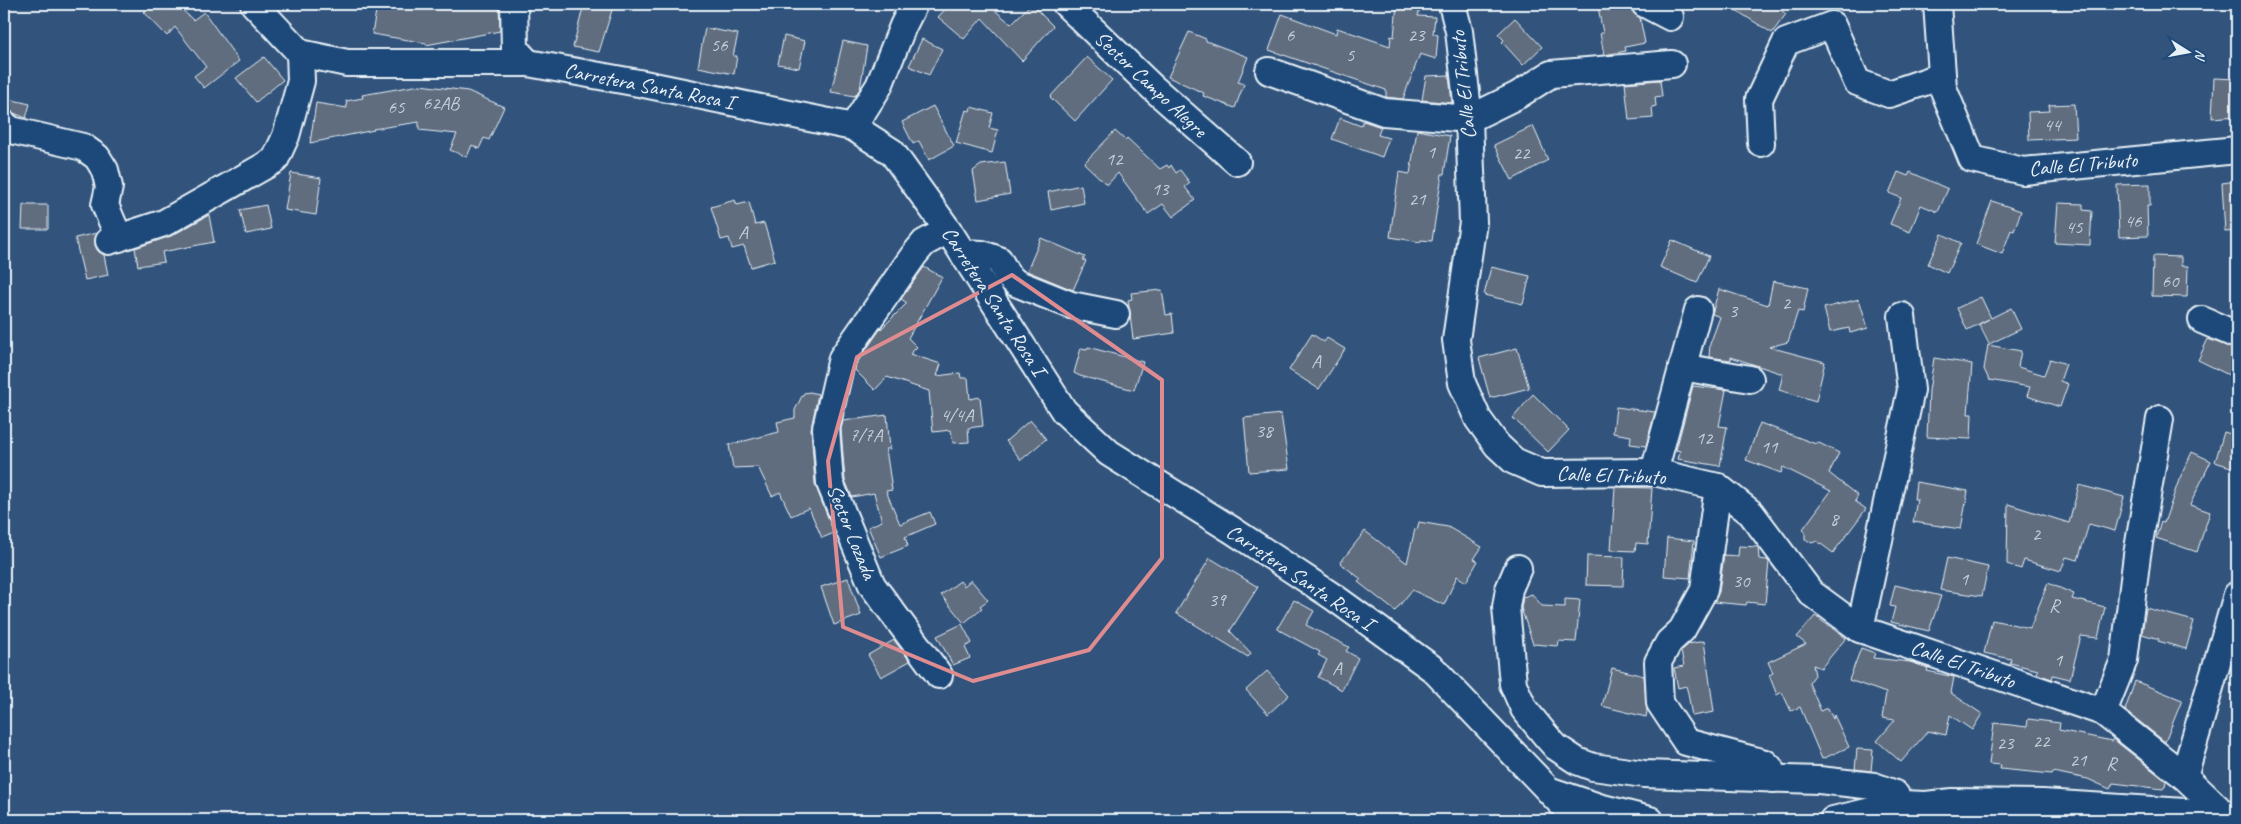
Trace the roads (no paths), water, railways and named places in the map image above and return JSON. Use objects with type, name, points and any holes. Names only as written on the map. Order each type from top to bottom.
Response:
[{"type":"street","points":[[4,124],[11,130],[83,147],[97,157],[105,170],[109,187],[106,205],[114,239],[164,223],[275,160],[286,136],[301,81],[300,53],[254,4]]},
{"type":"street","points":[[514,4],[515,49],[528,63]]},
{"type":"street","points":[[853,127],[879,86],[914,4]]},
{"type":"street","name":"Sector Campo Alegre","points":[[1066,4],[1152,87],[1237,162]]},
{"type":"street","name":"Calle El Tributo","points":[[1452,4],[1459,31],[1469,119],[1473,222],[1456,340],[1462,384],[1478,419],[1497,445],[1514,461],[1542,473],[1654,472],[1718,487],[1751,513],[1811,593],[1860,629],[2103,712],[2231,815]]},
{"type":"street","points":[[1645,4],[1670,17]]},
{"type":"street","name":"Calle El Tributo","points":[[1938,4],[1943,88],[1972,159],[2023,171],[2237,150]]},
{"type":"street","points":[[1762,143],[1759,99],[1786,42],[1832,25],[1857,82],[1889,94],[1942,76]]},
{"type":"street","name":"Carretera Santa Rosa I","points":[[300,53],[347,63],[528,63],[644,84],[853,127],[892,152],[948,230],[1064,411],[1110,453],[1311,582],[1433,669],[1548,790],[1599,807],[1650,820]]},
{"type":"street","points":[[1269,71],[1384,112],[1469,119],[1518,95],[1551,74],[1672,64]]},
{"type":"street","name":"Sector Lozada","points":[[939,675],[872,585],[830,483],[826,428],[842,358],[914,255],[924,243],[948,230]]},
{"type":"street","points":[[963,253],[982,254],[999,260],[1007,275],[1016,283],[1070,306],[1116,314]]},
{"type":"street","points":[[1654,472],[1698,310]]},
{"type":"street","points":[[1860,629],[1911,390],[1902,316]]},
{"type":"street","points":[[2202,320],[2237,335]]},
{"type":"street","points":[[1682,367],[1750,379]]},
{"type":"street","points":[[2103,712],[2124,660],[2137,555],[2160,420]]},
{"type":"street","points":[[1718,487],[1704,590],[1682,630],[1670,642],[1658,662],[1660,703],[1686,742],[1764,763],[1770,768],[1774,780]]},
{"type":"street","points":[[1518,568],[1509,589],[1506,608],[1513,684],[1524,709],[1556,747],[1577,761],[1593,767],[1614,771],[1774,780],[1819,780],[1874,786],[1895,794],[1906,812]]},
{"type":"street","points":[[2184,776],[2237,595]]},
{"type":"street","points":[[1548,790],[1564,820]]},
{"type":"street","points":[[1548,790],[1577,820]]},
{"type":"street","points":[[1548,790],[1602,820]]},
{"type":"street","points":[[1879,820],[1952,802],[2043,803],[2179,816],[2231,815]]},
{"type":"street","points":[[1833,820],[1906,812]]}]
